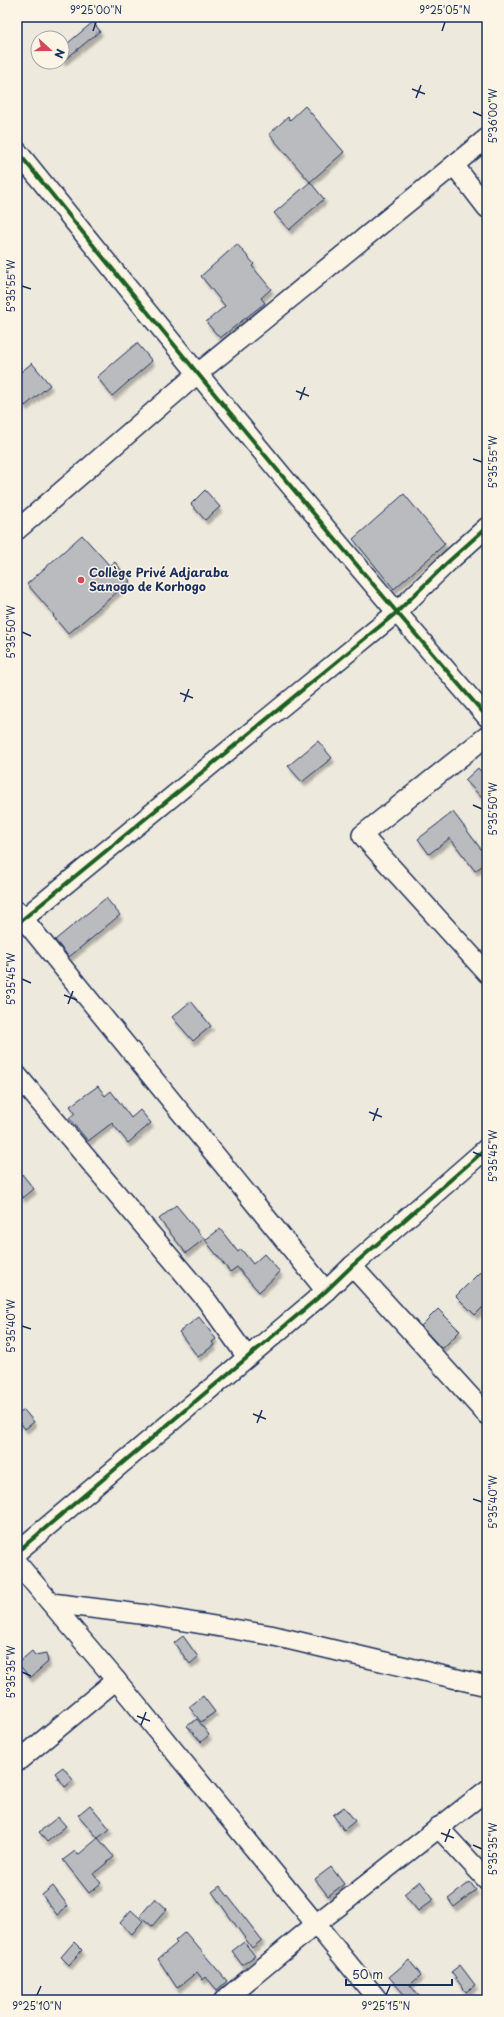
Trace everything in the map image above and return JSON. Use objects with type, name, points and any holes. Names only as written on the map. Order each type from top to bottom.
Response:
[{"type":"street","points":[[17,530],[197,374],[487,138]]},
{"type":"street","points":[[17,151],[197,374],[396,613],[487,717]]},
{"type":"street","points":[[454,165],[487,208]]},
{"type":"street","points":[[326,1291],[19,918],[396,613],[448,562],[487,527]]},
{"type":"street","points":[[487,736],[362,835],[487,973]]},
{"type":"street","points":[[17,1075],[207,1301],[247,1357]]},
{"type":"street","points":[[17,1552],[326,1291],[352,1266],[487,1148]]},
{"type":"street","points":[[352,1266],[487,1415]]},
{"type":"street","points":[[17,1563],[116,1680],[378,2000]]},
{"type":"street","points":[[51,1603],[148,1614],[270,1635],[487,1686]]},
{"type":"street","points":[[17,1762],[116,1680]]},
{"type":"street","points":[[224,2000],[316,1924],[487,1790]]},
{"type":"street","points":[[438,1827],[487,1880]]},
{"type":"building","points":[[93,22],[100,31],[70,55],[70,41]]},
{"type":"building","points":[[305,106],[344,152],[310,182],[269,134],[288,117],[290,120]]},
{"type":"building","points":[[310,182],[324,199],[289,230],[274,213]]},
{"type":"building","points":[[237,244],[254,264],[252,266],[271,289],[261,298],[265,303],[220,338],[206,322],[225,306],[201,276]]},
{"type":"building","points":[[137,343],[152,361],[112,396],[97,377]]},
{"type":"building","points":[[32,363],[50,385],[25,406],[18,397],[22,394],[17,389],[17,375]]},
{"type":"building","points":[[205,490],[220,507],[205,520],[191,504]]},
{"type":"building","points":[[404,494],[445,544],[394,589],[353,539]]},
{"type":"building","points":[[82,535],[110,566],[115,562],[130,581],[68,634],[53,616],[54,615],[27,584]]},
{"type":"building","points":[[318,741],[332,758],[302,782],[288,766]]},
{"type":"building","points":[[478,768],[487,778],[487,803],[465,780]]},
{"type":"building","points":[[453,812],[487,857],[487,862],[475,871],[450,838],[429,854],[418,839]]},
{"type":"building","points":[[106,898],[120,915],[69,957],[55,940]]},
{"type":"building","points":[[191,1001],[211,1026],[193,1041],[172,1017]]},
{"type":"building","points":[[98,1086],[105,1096],[111,1091],[131,1118],[140,1110],[151,1123],[128,1143],[112,1123],[88,1141],[69,1118],[75,1113],[70,1106]]},
{"type":"building","points":[[17,1168],[34,1189],[23,1198],[17,1190]]},
{"type":"building","points":[[176,1205],[204,1239],[186,1253],[159,1219]]},
{"type":"building","points":[[220,1229],[238,1252],[241,1249],[253,1264],[264,1254],[280,1272],[259,1292],[237,1267],[230,1272],[205,1240]]},
{"type":"building","points":[[487,1265],[487,1303],[475,1315],[456,1296]]},
{"type":"building","points":[[438,1309],[460,1331],[442,1349],[421,1326]]},
{"type":"building","points":[[199,1317],[216,1339],[212,1342],[214,1345],[198,1357],[179,1332]]},
{"type":"building","points":[[24,1410],[34,1422],[25,1429],[17,1418],[17,1415]]},
{"type":"building","points":[[183,1636],[198,1657],[190,1664],[174,1643]]},
{"type":"building","points":[[32,1651],[35,1655],[46,1653],[48,1662],[30,1678],[18,1663]]},
{"type":"building","points":[[203,1696],[215,1712],[201,1722],[189,1707]]},
{"type":"building","points":[[197,1719],[209,1735],[201,1742],[187,1726]]},
{"type":"building","points":[[63,1767],[73,1780],[65,1787],[55,1773]]},
{"type":"building","points":[[90,1805],[110,1829],[98,1838],[78,1815]]},
{"type":"building","points":[[344,1807],[355,1821],[344,1830],[333,1815]]},
{"type":"building","points":[[58,1817],[66,1826],[47,1842],[39,1832]]},
{"type":"building","points":[[98,1838],[114,1857],[93,1874],[101,1883],[89,1893],[63,1860],[75,1851],[78,1855]]},
{"type":"building","points":[[331,1867],[344,1884],[328,1896],[315,1879]]},
{"type":"building","points":[[420,1881],[434,1899],[418,1911],[404,1894]]},
{"type":"building","points":[[470,1882],[476,1890],[454,1907],[448,1899]]},
{"type":"building","points":[[53,1886],[68,1906],[57,1915],[42,1895]]},
{"type":"building","points":[[220,1886],[262,1940],[252,1948],[212,1892]]},
{"type":"building","points":[[155,1898],[167,1909],[152,1926],[140,1916]]},
{"type":"building","points":[[131,1910],[143,1921],[132,1934],[120,1923]]},
{"type":"building","points":[[185,1932],[227,1981],[217,1990],[206,1977],[203,1980],[197,1972],[177,1988],[158,1959],[177,1943],[175,1941]]},
{"type":"building","points":[[74,1942],[82,1950],[69,1965],[61,1957]]},
{"type":"building","points":[[244,1942],[255,1956],[242,1965],[232,1951]]},
{"type":"building","points":[[409,1960],[421,1975],[410,1985],[422,2000],[409,2000],[389,1977]]},
{"type":"building","points":[[460,1965],[475,1985],[466,1992],[451,1972]]},
{"type":"cycle path","points":[[17,151],[249,436],[487,717]]},
{"type":"cycle path","points":[[17,924],[396,613],[448,562],[487,527]]},
{"type":"cycle path","points":[[17,1552],[326,1291],[352,1266],[487,1148]]},
{"type":"place","name":"Collège Privé Adjaraba Sanogo de Korhogo","points":[[81,580]]}]
